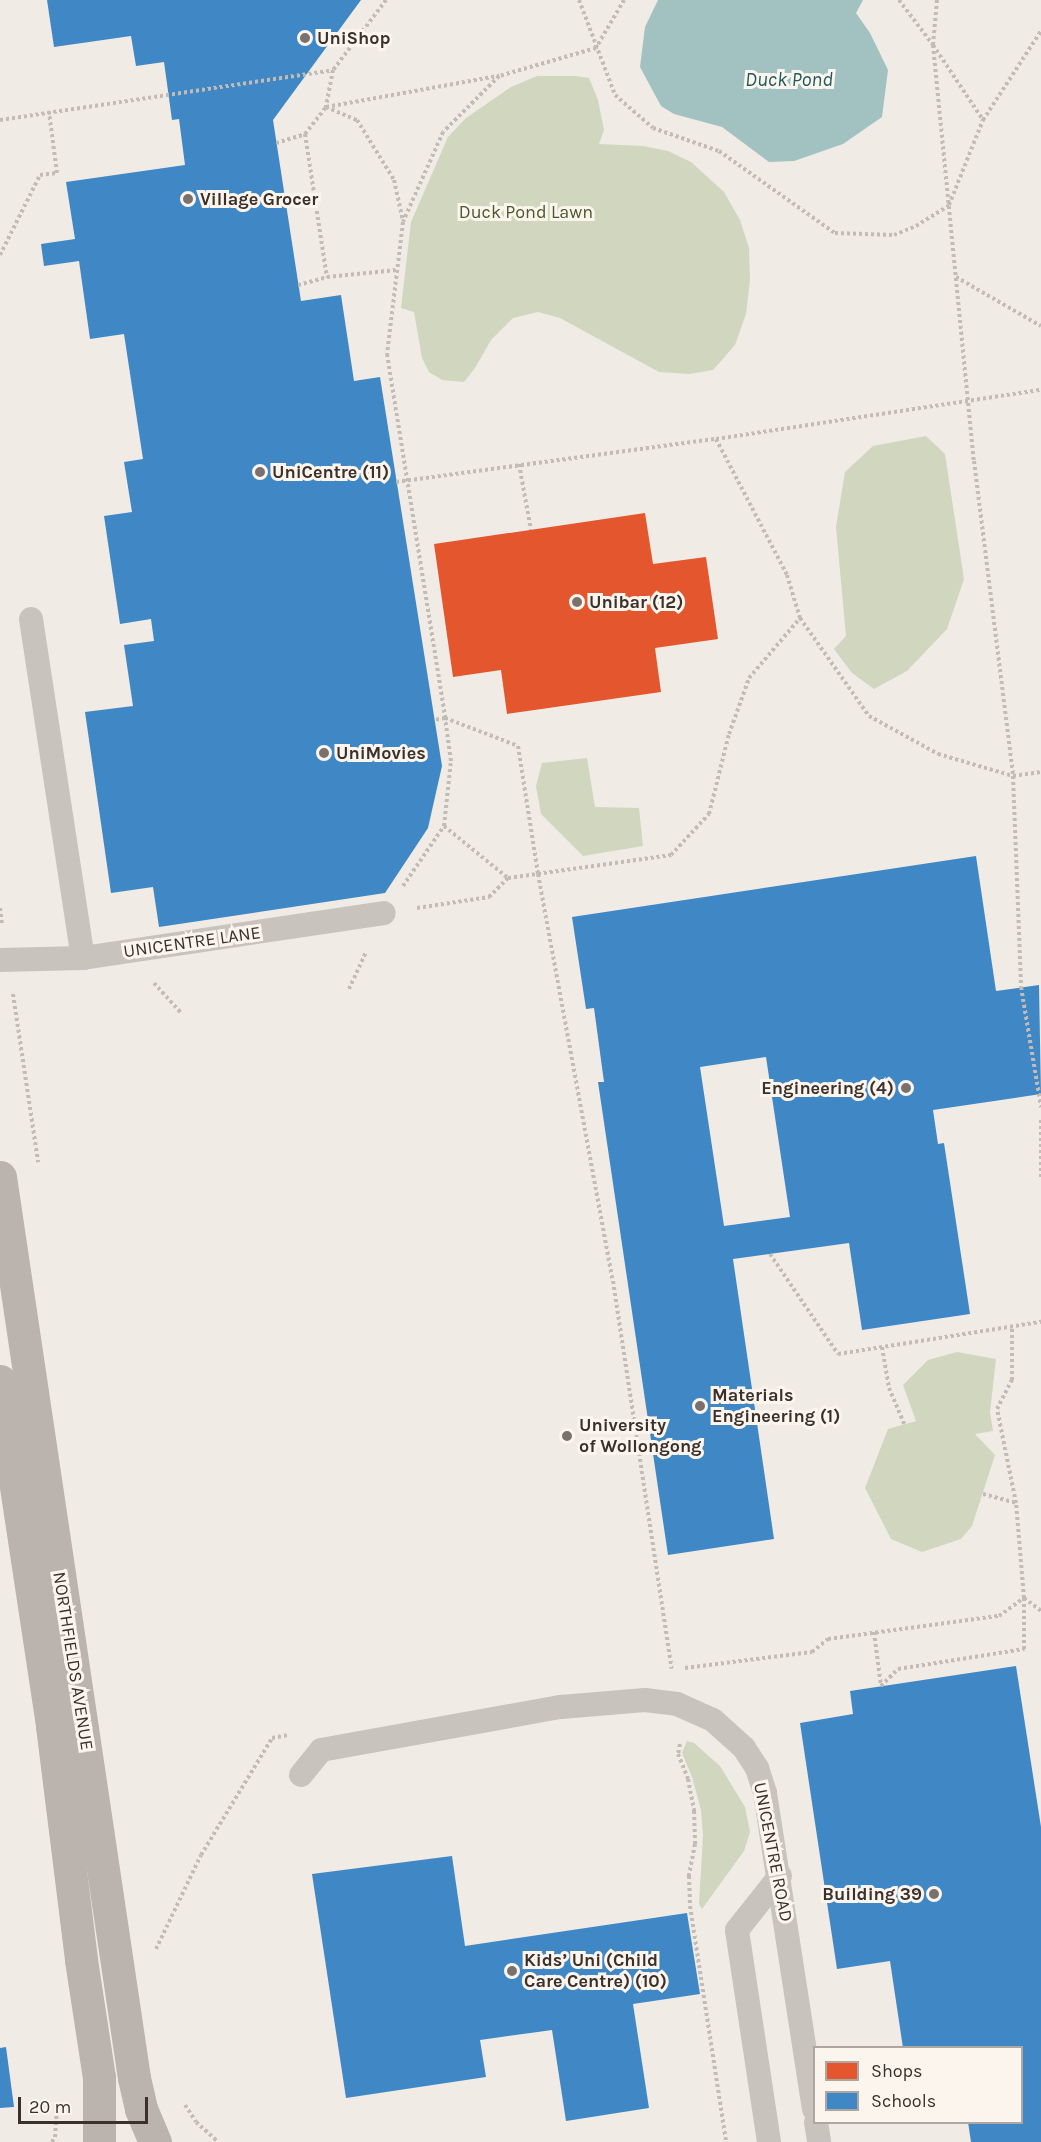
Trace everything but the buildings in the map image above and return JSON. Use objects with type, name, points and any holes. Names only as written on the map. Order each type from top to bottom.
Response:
[{"type":"main road","name":"NORTHFIELDS AVENUE","points":[[0,1177],[134,2078],[141,2109],[155,2142]]},
{"type":"main road","name":"NORTHFIELDS AVENUE","points":[[0,1381],[52,1726],[81,1960],[99,2077],[99,2142]]},
{"type":"lane","points":[[31,620],[83,958]]},
{"type":"lane","name":"UNICENTRE LANE","points":[[0,960],[83,958],[384,913]]},
{"type":"lane","name":"UNICENTRE ROAD","points":[[301,1775],[321,1750],[499,1717],[608,1702],[645,1700],[677,1704],[713,1720],[744,1748],[765,1793],[780,1876],[813,2102]]},
{"type":"lane","points":[[769,2142],[737,1930],[780,1876]]},
{"type":"lane","points":[[816,2124],[819,2142]]},
{"type":"path","points":[[276,143],[305,135],[326,107],[333,70],[386,0]]},
{"type":"path","points":[[579,0],[615,95],[653,128],[719,151],[835,233],[894,235],[916,226],[949,205],[983,120],[1041,31]]},
{"type":"path","points":[[326,107],[500,76],[596,48],[624,0]]},
{"type":"path","points":[[899,0],[933,45],[983,120]]},
{"type":"path","points":[[937,0],[933,45],[968,400],[1013,776],[1021,987],[1041,1107]]},
{"type":"path","points":[[0,120],[333,70]]},
{"type":"path","points":[[500,76],[443,132],[403,222],[387,354],[452,761],[444,826],[508,878]]},
{"type":"path","points":[[326,107],[357,120],[394,180],[403,222]]},
{"type":"path","points":[[0,255],[40,175],[57,173],[49,112]]},
{"type":"path","points":[[305,135],[327,277]]},
{"type":"path","points":[[298,285],[327,277],[397,270]]},
{"type":"path","points":[[956,277],[1041,326]]},
{"type":"path","points":[[396,482],[716,439],[1041,390]]},
{"type":"path","points":[[716,439],[787,575],[800,618],[869,716],[938,754],[1013,776],[1041,772]]},
{"type":"path","points":[[519,464],[531,530]]},
{"type":"path","points":[[384,913],[489,897],[508,878],[671,855],[709,814],[729,734],[749,678],[800,618]]},
{"type":"path","points":[[435,720],[445,718],[518,746],[538,874],[614,1281],[677,1704],[681,1739],[678,1754],[688,1779],[694,1811],[695,1844],[689,1875],[690,1906],[726,2142]]},
{"type":"path","points":[[1041,1120],[1041,1177]]},
{"type":"path","points":[[770,1254],[838,1354],[1041,1322]]},
{"type":"path","points":[[874,1632],[881,1686],[898,1669],[1024,1649],[1024,1598],[1016,1503],[997,1409],[1012,1380],[1012,1326]]},
{"type":"path","points":[[882,1347],[889,1388],[904,1424]]},
{"type":"path","points":[[983,1494],[1016,1503]]},
{"type":"path","points":[[156,1949],[158,1961]]},
{"type":"path","points":[[181,2099],[196,2122],[218,2142]]},
{"type":"green space","name":"Duck Pond Lawn","points":[[537,76],[589,78],[598,100],[604,130],[599,144],[643,146],[668,151],[691,162],[724,192],[740,220],[749,248],[750,280],[746,314],[735,345],[713,370],[689,374],[659,372],[560,318],[538,312],[513,318],[491,340],[464,382],[442,380],[429,372],[422,358],[414,312],[401,308],[411,222],[448,137],[466,118],[511,87]]},
{"type":"green space","points":[[926,436],[945,454],[964,579],[947,629],[907,671],[874,689],[852,673],[834,649],[846,636],[836,527],[845,472],[873,446]]},
{"type":"green space","points":[[587,758],[595,807],[639,808],[643,846],[583,856],[541,814],[536,786],[542,763]]},
{"type":"green space","points":[[957,1352],[996,1359],[990,1412],[993,1431],[975,1434],[995,1455],[972,1526],[961,1539],[922,1552],[891,1539],[865,1488],[888,1429],[916,1421],[903,1385],[928,1360]]},
{"type":"green space","points":[[687,1741],[694,1743],[720,1766],[745,1807],[750,1832],[744,1851],[702,1909],[699,1904],[703,1836],[701,1810],[692,1777],[682,1753]]},
{"type":"water","name":"Duck Pond","points":[[658,0],[863,0],[856,13],[870,33],[888,70],[882,117],[843,144],[794,161],[769,162],[722,127],[674,114],[661,106],[640,67],[645,27]]},
{"type":"place","name":"UniShop","points":[[305,38]]},
{"type":"place","name":"Village Grocer","points":[[188,199]]},
{"type":"place","name":"UniCentre (11)","points":[[260,472]]},
{"type":"place","name":"Unibar (12)","points":[[577,602]]},
{"type":"place","name":"UniMovies","points":[[324,753]]},
{"type":"place","name":"Engineering (4)","points":[[906,1088]]},
{"type":"place","name":"Materials Engineering (1)","points":[[700,1406]]},
{"type":"place","name":"University of Wollongong","points":[[567,1436]]},
{"type":"place","name":"Building 39","points":[[934,1894]]},
{"type":"place","name":"Kids’ Uni (Child Care Centre) (10)","points":[[512,1971]]}]
